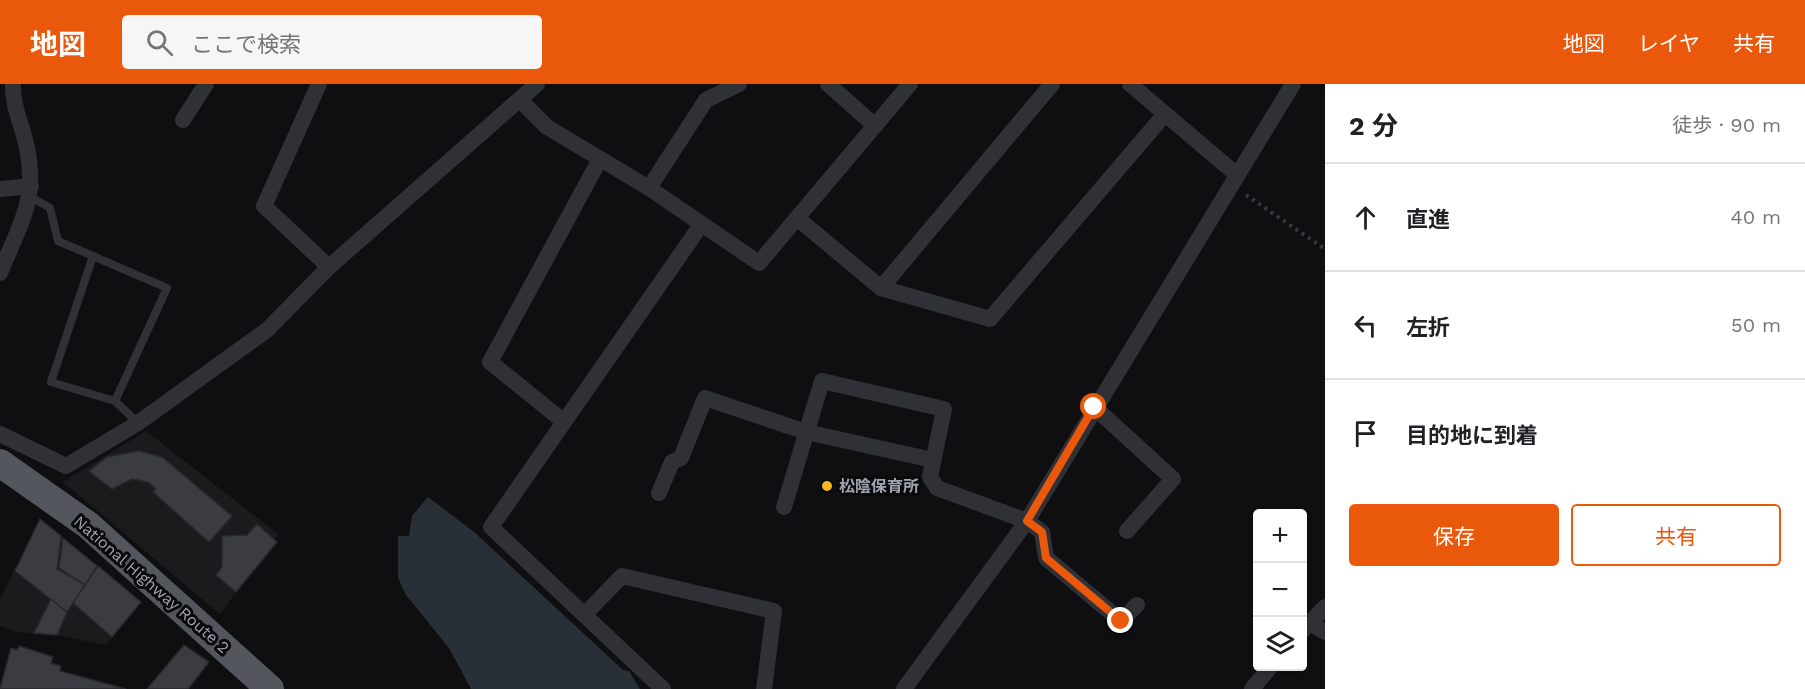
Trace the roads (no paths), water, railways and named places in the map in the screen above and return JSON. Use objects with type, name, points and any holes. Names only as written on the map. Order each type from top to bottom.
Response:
[{"type":"highway","name":"National Highway Route 2","points":[[0,463],[88,525],[270,689]]},
{"type":"street","points":[[0,273],[31,191],[27,147],[12,94],[13,84]]},
{"type":"street","points":[[183,120],[206,84]]},
{"type":"street","points":[[319,84],[264,206],[329,267]]},
{"type":"street","points":[[0,434],[66,466],[138,423],[267,330],[329,267],[537,84]]},
{"type":"street","points":[[649,188],[706,100],[739,84]]},
{"type":"street","points":[[828,84],[875,126]]},
{"type":"street","points":[[520,100],[547,127],[649,188],[759,263],[910,84]]},
{"type":"street","points":[[881,288],[1052,84]]},
{"type":"street","points":[[1130,84],[1234,180]]},
{"type":"street","points":[[904,689],[1027,521],[1290,86]]},
{"type":"street","points":[[797,218],[881,288],[990,319],[1165,114]]},
{"type":"street","points":[[563,421],[490,362],[600,159]]},
{"type":"street","points":[[0,189],[31,191]]},
{"type":"street","points":[[663,689],[491,527],[701,225]]},
{"type":"street","points":[[784,507],[822,381],[944,409],[930,477],[937,488],[1027,521],[1042,532],[1046,558],[1121,621],[1137,605]]},
{"type":"street","points":[[659,493],[672,462],[681,458],[705,398],[806,432],[933,460]]},
{"type":"street","points":[[1094,407],[1173,479],[1127,531]]},
{"type":"street","points":[[585,614],[621,576],[774,611],[764,689]]},
{"type":"street","points":[[1307,626],[1325,607]]},
{"type":"street","points":[[1307,627],[1325,632]]},
{"type":"street","points":[[1252,689],[1267,671]]},
{"type":"lane","points":[[31,191],[50,208],[58,241],[167,288],[115,401]]},
{"type":"lane","points":[[93,256],[51,382],[115,401],[138,423]]},
{"type":"place","name":"松陰保育所","points":[[827,486]]}]
